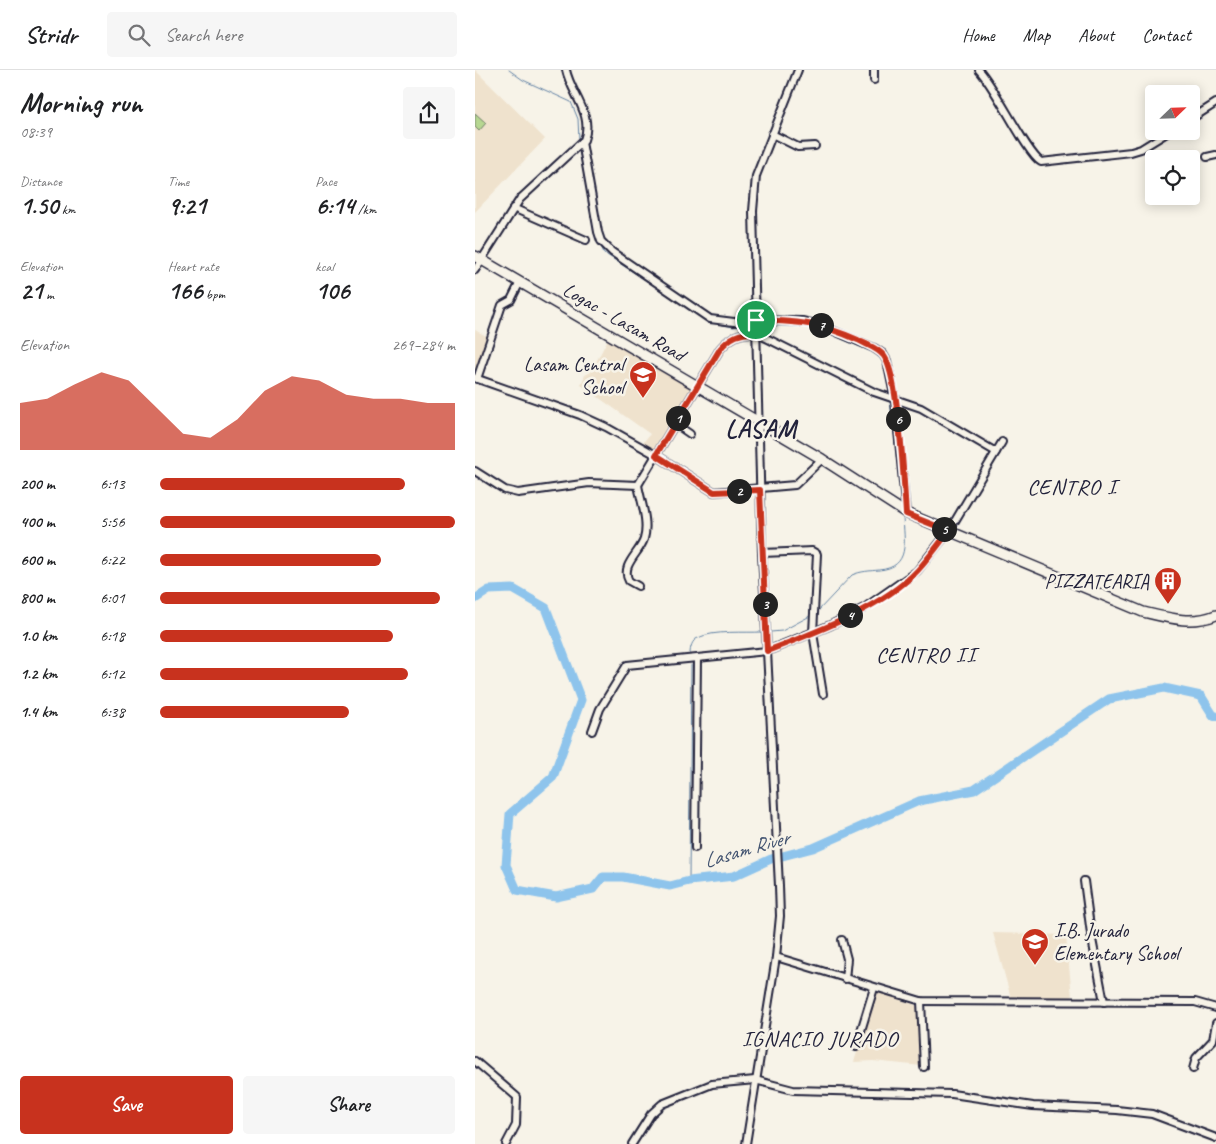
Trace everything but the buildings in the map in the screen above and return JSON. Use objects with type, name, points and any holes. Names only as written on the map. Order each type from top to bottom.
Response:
[{"type":"main road","name":"Logac - Lasam Road","points":[[478,258],[822,459],[906,514],[1143,612],[1175,619],[1214,618]]},
{"type":"street","points":[[475,270],[478,258],[513,208],[532,186],[582,142],[587,132],[586,116],[569,83],[566,70]]},
{"type":"street","points":[[746,1144],[776,957],[779,916],[777,825],[762,553],[753,192],[756,176],[798,70]]},
{"type":"street","points":[[874,70],[874,80]]},
{"type":"street","points":[[979,70],[1006,109],[1032,153],[1041,162],[1131,152],[1141,149],[1156,140]]},
{"type":"street","points":[[1200,113],[1216,103]]},
{"type":"street","points":[[772,134],[798,147],[815,146]]},
{"type":"street","points":[[582,142],[598,232],[604,245],[710,319],[734,322],[756,320],[802,321],[821,325],[875,348],[887,361],[895,400],[906,514]]},
{"type":"street","points":[[1207,157],[1216,155]]},
{"type":"street","points":[[513,208],[586,240]]},
{"type":"street","points":[[520,282],[511,300],[502,305],[476,378],[579,415],[656,455],[714,492],[760,490],[795,485],[822,459]]},
{"type":"street","points":[[638,586],[629,580],[627,573],[629,563],[641,546],[646,529],[638,485],[697,385],[728,339],[743,334],[756,333],[874,392],[921,408],[996,452]]},
{"type":"street","points":[[675,424],[690,434]]},
{"type":"street","points":[[592,731],[600,709],[627,665],[767,651],[831,625],[890,592],[917,571],[949,531],[1002,442]]},
{"type":"street","points":[[475,471],[505,490],[517,493],[589,483],[638,485]]},
{"type":"street","points":[[762,553],[805,551],[817,554],[813,632],[823,694]]},
{"type":"street","points":[[695,848],[697,659]]},
{"type":"street","points":[[1084,881],[1104,1002]]},
{"type":"street","points":[[842,940],[847,959],[845,979]]},
{"type":"street","points":[[776,957],[921,1002],[1195,1002],[1216,1008]]},
{"type":"street","points":[[856,1047],[874,988]]},
{"type":"street","points":[[921,1002],[924,1067]]},
{"type":"street","points":[[1193,1069],[1196,1058],[1213,1040],[1216,1023]]},
{"type":"street","points":[[475,1061],[517,1097],[516,1125],[506,1144]]},
{"type":"street","points":[[632,1144],[651,1114],[668,1101],[712,1084],[755,1080],[800,1090],[952,1094],[1033,1106],[1139,1112],[1161,1116],[1216,1138]]},
{"type":"shaded area","points":[[475,70],[545,139],[475,212]]},
{"type":"shaded area","points":[[475,330],[488,337],[475,376]]},
{"type":"shaded area","name":"Lasam Central School","points":[[608,339],[693,387],[656,453],[641,445],[650,434],[581,385],[585,375],[591,372]]},
{"type":"shaded area","name":"I.B. Jurado Elementary School","points":[[993,933],[1066,935],[1072,997],[1011,998]]},
{"type":"shaded area","points":[[876,991],[918,1006],[922,1066],[873,1061],[854,1062]]},
{"type":"green space","points":[[475,113],[486,123],[479,131],[475,127]]},
{"type":"waterway","points":[[509,70],[523,80],[571,102],[578,119],[579,140]]},
{"type":"waterway","points":[[579,149],[586,184]]},
{"type":"waterway","points":[[597,237],[604,253],[705,319]]},
{"type":"waterway","points":[[711,322],[733,327],[753,325]]},
{"type":"waterway","points":[[759,325],[814,327],[874,353],[884,362]]},
{"type":"waterway","points":[[888,380],[889,394]]},
{"type":"waterway","points":[[890,402],[898,463]]},
{"type":"waterway","points":[[818,611],[852,575],[889,568],[896,564],[901,558],[903,551],[903,517]]},
{"type":"waterway","name":"Lasam River","points":[[475,599],[489,590],[513,589],[546,608],[581,700],[553,777],[510,814],[506,865],[517,890],[556,897],[593,889],[603,877],[623,877],[670,886],[689,881],[734,876],[771,859],[813,848],[919,801],[974,790],[1109,699],[1164,688],[1201,696],[1213,715],[1216,716]]},
{"type":"waterway","points":[[771,632],[782,631],[810,616]]},
{"type":"waterway","points":[[690,654],[694,640],[704,635],[762,632]]},
{"type":"waterway","points":[[689,881],[691,665]]},
{"type":"place","name":"Lasam Central School","points":[[643,399]]},
{"type":"place","name":"PIZZATEARIA","points":[[1168,605]]},
{"type":"place","name":"I.B. Jurado Elementary School","points":[[1035,966]]},
{"type":"district","name":"LASAM","points":[[761,429]]},
{"type":"district","name":"CENTRO I","points":[[1072,487]]},
{"type":"district","name":"CENTRO II","points":[[926,655]]},
{"type":"district","name":"IGNACIO JURADO","points":[[820,1039]]},
{"type":"route","points":[[756,320],[802,321],[821,325],[875,348],[883,354],[887,361],[898,418],[906,514],[949,531],[917,571],[890,592],[831,625],[767,651],[760,490],[714,492],[656,455],[720,349],[728,339],[737,335],[756,333],[756,320]]}]
